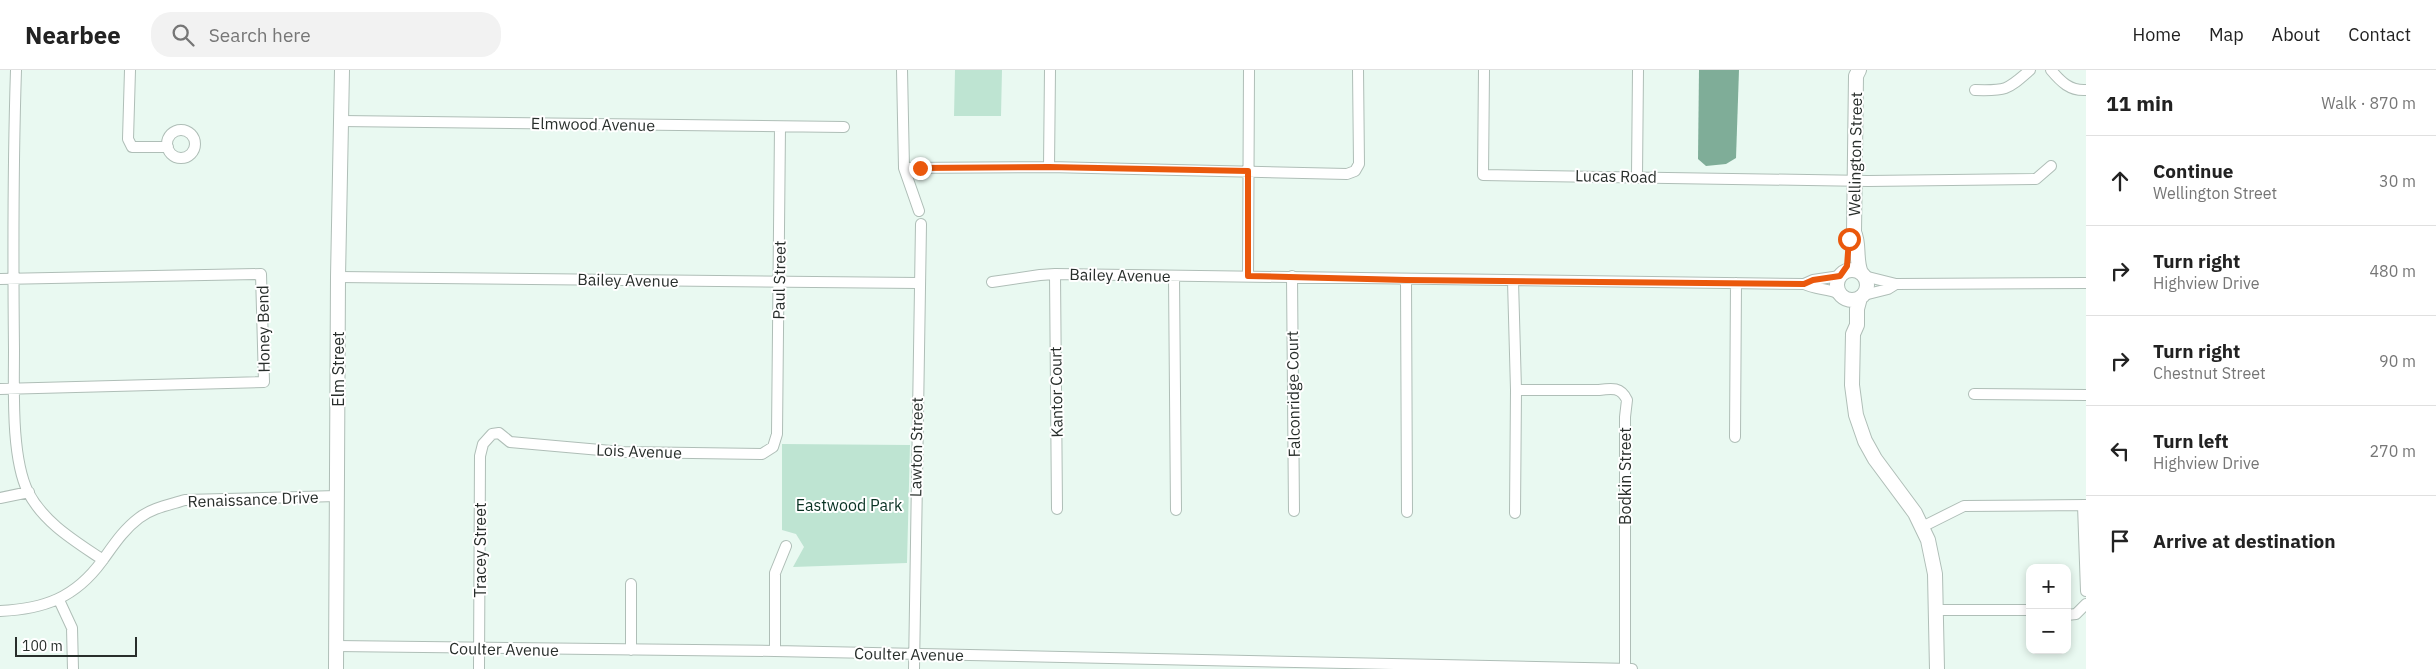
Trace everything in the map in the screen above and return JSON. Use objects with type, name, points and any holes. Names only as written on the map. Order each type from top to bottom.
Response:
[{"type":"street","points":[[16,70],[12,213],[14,389],[19,466],[28,492],[51,522],[103,560]]},
{"type":"street","points":[[130,70],[128,139],[132,147],[168,147]]},
{"type":"street","name":"Elm Street","points":[[336,669],[338,277],[342,70]]},
{"type":"street","points":[[902,70],[904,168],[919,211]]},
{"type":"street","points":[[1049,167],[1050,70]]},
{"type":"street","points":[[1248,276],[1249,70]]},
{"type":"street","points":[[904,168],[1049,167],[1347,174],[1355,171],[1359,164],[1358,70]]},
{"type":"street","name":"Lucas Road","points":[[1484,70],[1483,175],[1854,180],[2036,179],[2052,166]]},
{"type":"street","points":[[1638,70],[1638,176]]},
{"type":"street","points":[[1975,90],[2005,90],[2030,70]]},
{"type":"street","points":[[2051,70],[2066,86],[2075,91],[2086,90]]},
{"type":"street","name":"Wellington Street","points":[[1856,72],[1854,232],[1858,240],[1858,266],[1862,274]]},
{"type":"street","name":"Elmwood Avenue","points":[[341,121],[844,127]]},
{"type":"street","name":"Paul Street","points":[[777,434],[780,127]]},
{"type":"street","name":"Lawton Street","points":[[914,669],[918,283],[921,224]]},
{"type":"street","name":"Wellington Street","points":[[1841,275],[1847,266],[1849,239],[1854,232]]},
{"type":"street","points":[[1804,284],[1813,280],[1841,275],[1852,270],[1896,284],[2086,283]]},
{"type":"street","name":"Honey Bend","points":[[13,279],[261,274],[264,382],[14,389]]},
{"type":"street","name":"Bailey Avenue","points":[[992,282],[1040,274],[1055,274],[1804,284]]},
{"type":"street","name":"Kantor Court","points":[[1055,274],[1057,509]]},
{"type":"street","points":[[1862,274],[1867,285],[1856,309],[1856,325],[1853,334],[1852,385],[1860,428],[1875,459],[1922,527],[1934,564],[1937,610],[1937,669]]},
{"type":"street","points":[[1841,275],[1837,285],[1847,309],[1848,325],[1853,334]]},
{"type":"street","points":[[1174,276],[1176,510]]},
{"type":"street","name":"Falconridge Court","points":[[1292,276],[1294,511]]},
{"type":"street","name":"Bailey Avenue","points":[[338,277],[918,283]]},
{"type":"street","points":[[0,279],[13,279]]},
{"type":"street","points":[[1406,280],[1407,512]]},
{"type":"street","points":[[1513,281],[1516,390],[1515,513]]},
{"type":"street","points":[[1734,437],[1736,283]]},
{"type":"street","points":[[1804,284],[1814,289],[1828,289],[1852,300],[1888,289],[1896,284]]},
{"type":"street","name":"Bodkin Street","points":[[1516,390],[1599,390],[1612,388],[1619,390],[1627,400],[1625,427],[1625,669]]},
{"type":"street","points":[[0,389],[14,389]]},
{"type":"street","points":[[1974,394],[2086,395]]},
{"type":"street","name":"Lois Avenue","points":[[492,434],[499,433],[510,442],[623,452],[762,454],[773,447],[777,434]]},
{"type":"street","name":"Tracey Street","points":[[479,669],[480,456],[483,444],[492,434]]},
{"type":"street","points":[[0,498],[28,492]]},
{"type":"street","name":"Renaissance Drive","points":[[0,611],[19,610],[59,600],[76,590],[103,560],[126,528],[140,516],[161,507],[185,500],[337,496]]},
{"type":"street","points":[[1922,527],[1964,506],[2085,505],[2086,591]]},
{"type":"street","points":[[775,652],[775,573],[786,546]]},
{"type":"street","points":[[631,584],[631,650]]},
{"type":"street","points":[[59,600],[72,628],[73,669]]},
{"type":"street","points":[[2071,615],[2076,614],[2086,604]]},
{"type":"street","points":[[1937,610],[2026,610]]},
{"type":"street","name":"Coulter Avenue","points":[[336,646],[914,654],[1632,669]]},
{"type":"green space","points":[[955,70],[1002,70],[1001,116],[954,116]]},
{"type":"green space","name":"Eastwood Park","points":[[782,444],[910,445],[907,563],[793,567],[804,547],[796,534],[782,530]]},
{"type":"shaded area","points":[[1699,70],[1739,70],[1736,158],[1726,164],[1706,166],[1698,159]]},
{"type":"route","points":[[920,168],[1049,167],[1248,171],[1248,276],[1406,280],[1804,284],[1813,280],[1827,280],[1840,276],[1843,273],[1847,266],[1849,239]]}]
